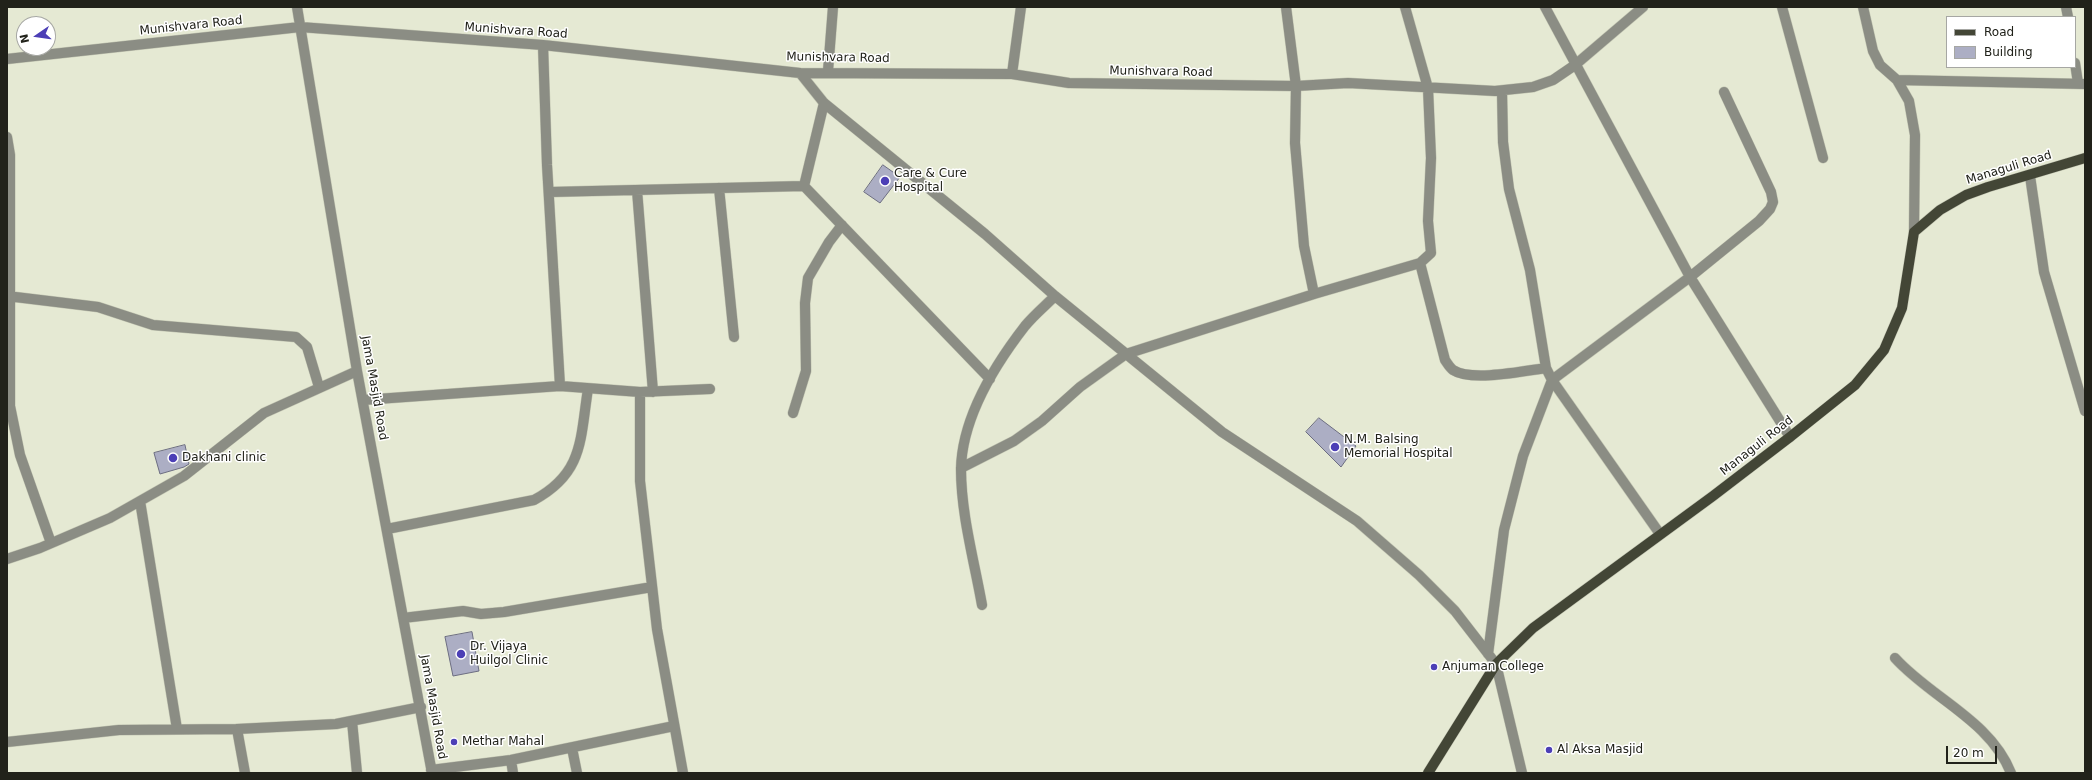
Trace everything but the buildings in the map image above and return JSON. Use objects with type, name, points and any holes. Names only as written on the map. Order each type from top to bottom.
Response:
[{"type":"main road","name":"Managuli Road","points":[[1428,773],[1496,664],[1533,628],[1790,437],[1855,385],[1884,350],[1902,308],[1914,232],[1940,210],[1966,195],[1988,187],[2030,176],[2084,157]]},
{"type":"street","name":"Jama Masjid Road","points":[[297,7],[357,371],[432,771]]},
{"type":"street","points":[[828,72],[832,7]]},
{"type":"street","points":[[1012,74],[1021,7]]},
{"type":"street","points":[[1286,7],[1296,86],[1294,143],[1304,246],[1314,294]]},
{"type":"street","points":[[961,468],[1014,441],[1042,421],[1080,387],[1126,354],[1314,294],[1420,263],[1431,253],[1428,221],[1431,158],[1428,88],[1405,7]]},
{"type":"street","points":[[1544,7],[1690,277],[1790,437]]},
{"type":"street","name":"Munishvara Road","points":[[7,59],[300,27],[543,45],[800,72],[1012,74],[1069,84],[1296,86],[1348,84],[1502,91],[1533,87],[1553,80],[1575,65],[1643,7]]},
{"type":"street","points":[[1782,7],[1823,158]]},
{"type":"street","points":[[1863,7],[1873,50],[1880,65],[1897,80],[1909,101],[1915,135],[1914,232]]},
{"type":"street","points":[[543,45],[560,386]]},
{"type":"street","points":[[1897,80],[2082,84],[2076,66]]},
{"type":"street","points":[[800,72],[824,103],[985,234],[1055,296],[1126,354],[1222,432],[1357,521],[1419,575],[1455,611],[1496,664],[1522,773]]},
{"type":"street","points":[[1502,91],[1503,142],[1507,176],[1530,270],[1546,368],[1552,380],[1660,534]]},
{"type":"street","points":[[1488,654],[1504,530],[1523,456],[1552,380],[1690,277],[1759,221],[1770,209],[1773,202],[1771,192],[1724,92]]},
{"type":"street","points":[[804,186],[824,103]]},
{"type":"street","points":[[7,137],[10,155],[10,406],[20,455],[51,543]]},
{"type":"street","points":[[2030,176],[2044,272],[2085,410]]},
{"type":"street","points":[[550,192],[804,186],[990,379]]},
{"type":"street","points":[[719,188],[734,337]]},
{"type":"street","points":[[637,190],[653,392]]},
{"type":"street","points":[[793,414],[806,371],[805,302],[808,278],[829,242],[842,225]]},
{"type":"street","points":[[1420,263],[1445,360],[1453,370],[1465,374],[1485,375],[1546,368]]},
{"type":"street","points":[[9,296],[98,307],[153,325],[296,336],[307,347],[319,387]]},
{"type":"street","points":[[982,605],[962,498],[961,468],[968,429],[990,379],[1026,325],[1055,296]]},
{"type":"street","points":[[7,559],[51,543],[110,518],[184,476],[264,413],[357,371]]},
{"type":"street","points":[[363,400],[560,386],[640,392],[710,389]]},
{"type":"street","points":[[387,529],[534,500],[551,491],[565,476],[578,454],[588,389]]},
{"type":"street","points":[[640,392],[640,481],[652,588],[657,629],[683,773]]},
{"type":"street","points":[[140,501],[177,730]]},
{"type":"street","points":[[403,618],[463,611],[481,614],[504,612],[652,588]]},
{"type":"street","points":[[1895,658],[1911,675],[1940,696],[1989,736],[2005,758],[2011,773]]},
{"type":"street","points":[[7,742],[119,730],[238,729],[336,724],[421,707]]},
{"type":"street","points":[[352,721],[357,773]]},
{"type":"street","points":[[432,771],[511,760],[674,726]]},
{"type":"street","points":[[238,729],[245,773]]},
{"type":"street","points":[[572,748],[577,773]]},
{"type":"street","points":[[511,760],[512,773]]},
{"type":"place","name":"Care & Cure Hospital","points":[[885,181]]},
{"type":"place","name":"N.M. Balsing Memorial Hospital","points":[[1335,447]]},
{"type":"place","name":"Dakhani clinic","points":[[173,458]]},
{"type":"place","name":"Dr. Vijaya Huilgol Clinic","points":[[461,654]]},
{"type":"place","name":"Anjuman College","points":[[1434,667]]},
{"type":"place","name":"Methar Mahal","points":[[454,742]]},
{"type":"place","name":"Al Aksa Masjid","points":[[1549,750]]}]
